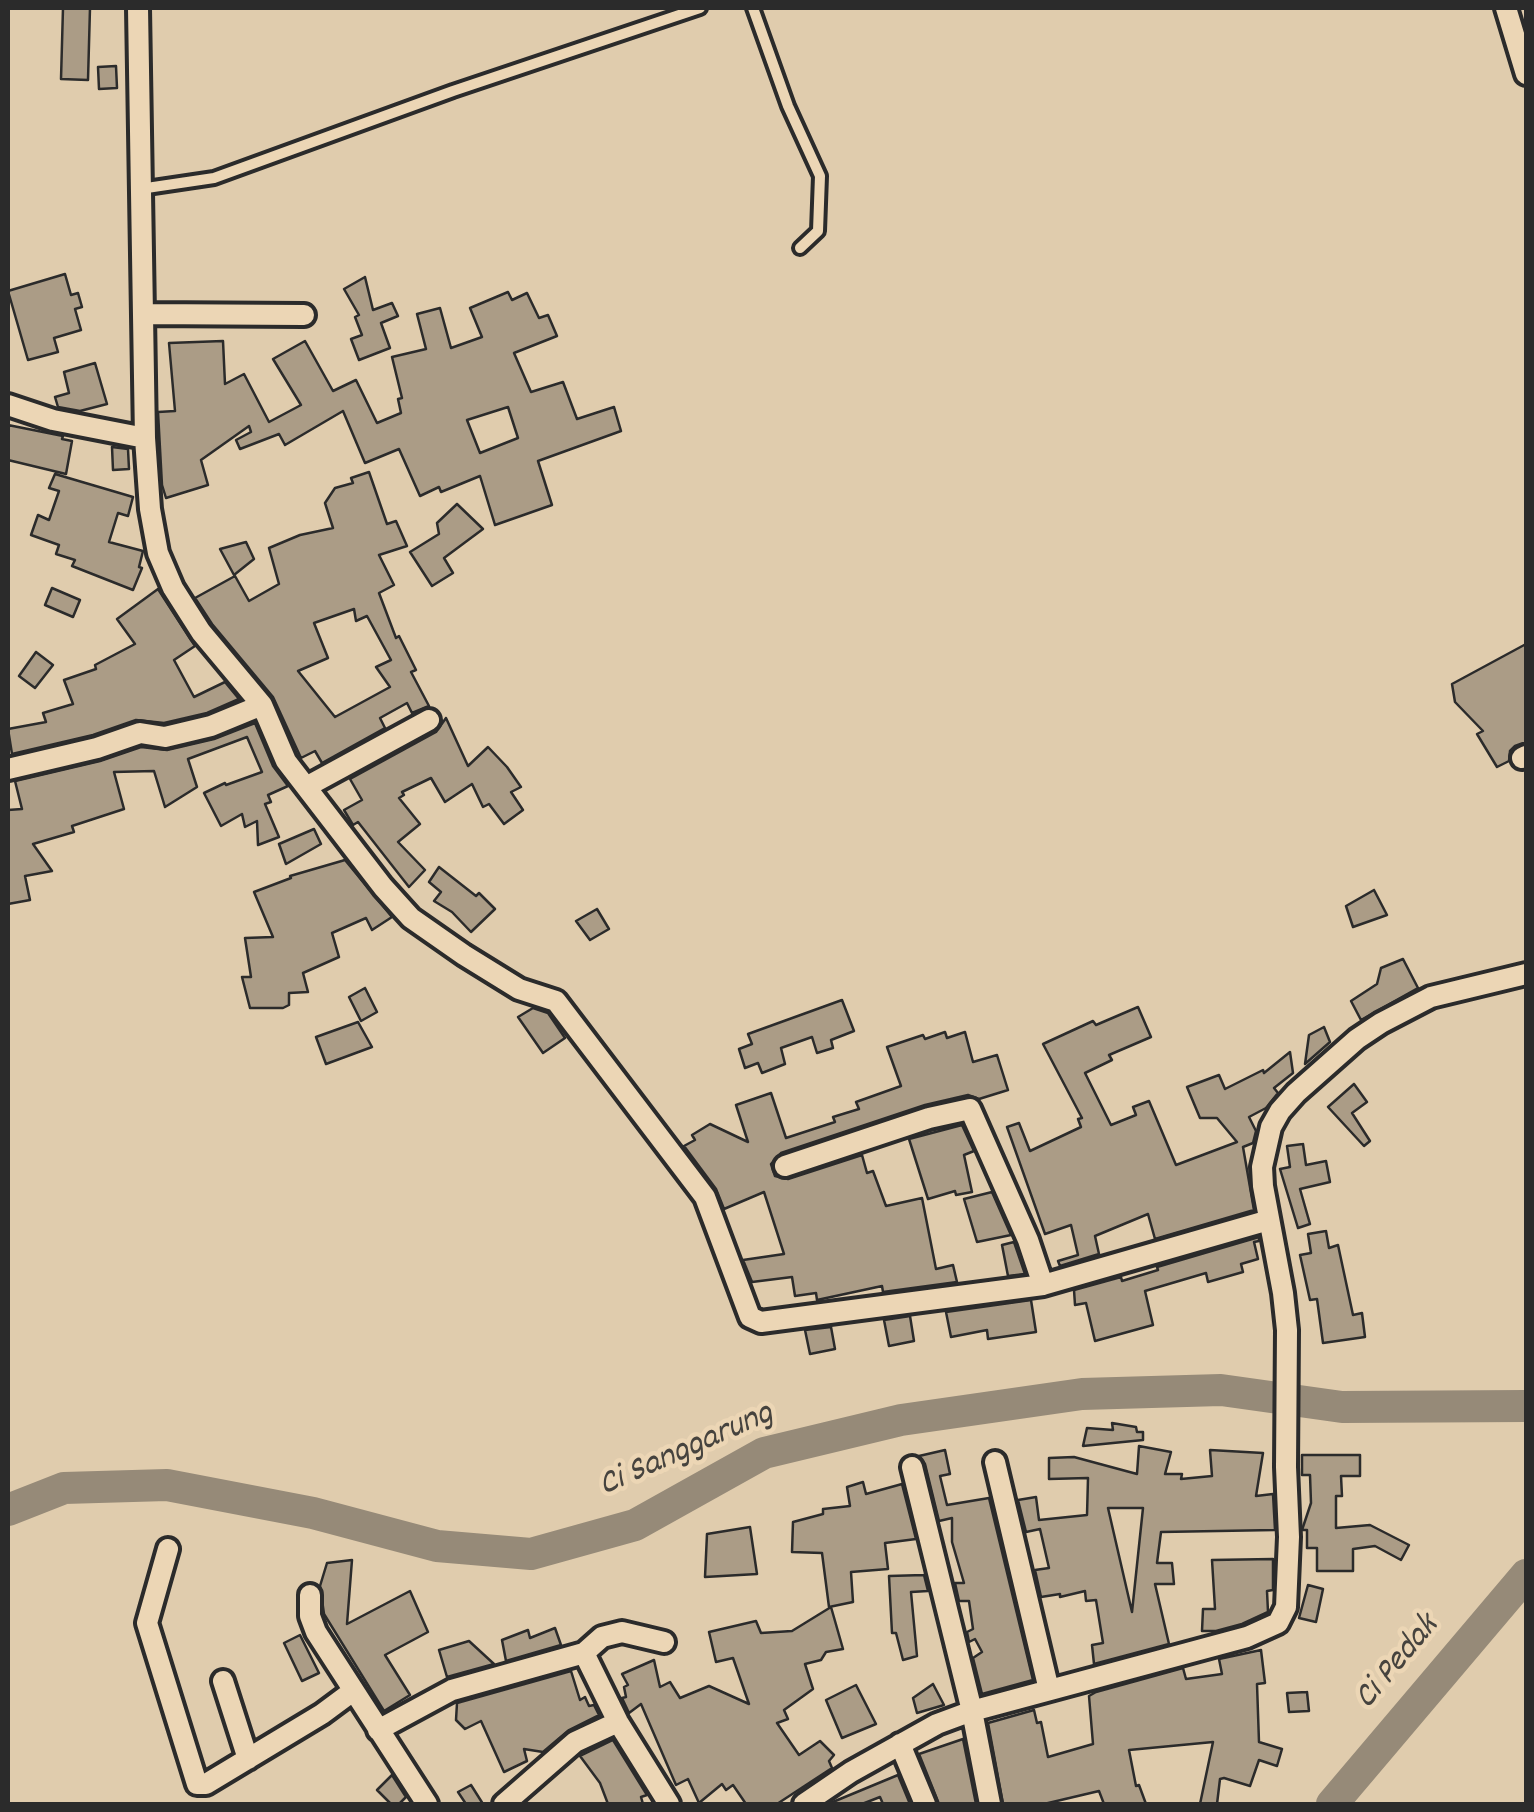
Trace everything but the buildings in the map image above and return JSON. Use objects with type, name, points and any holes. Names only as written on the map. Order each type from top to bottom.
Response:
[{"type":"street","points":[[138,8],[145,438],[150,509],[158,553],[173,588],[201,632],[262,705],[286,761],[383,888],[412,918],[519,988],[556,1001],[706,1197],[750,1317],[761,1322],[1043,1285],[1269,1220]]},
{"type":"street","points":[[1506,8],[1526,74]]},
{"type":"street","points":[[144,314],[304,315]]},
{"type":"street","points":[[8,404],[53,420],[145,438]]},
{"type":"street","points":[[8,769],[97,748],[140,733],[165,737],[210,726],[262,705]]},
{"type":"street","points":[[306,788],[429,720]]},
{"type":"street","points":[[808,1803],[937,1724],[1247,1636],[1278,1623],[1286,1607],[1289,1537],[1287,1330],[1263,1186],[1266,1146],[1280,1111],[1357,1039],[1431,997],[1526,974]]},
{"type":"street","points":[[785,1166],[929,1118],[970,1109],[1028,1240],[1043,1285]]},
{"type":"street","points":[[995,1462],[1049,1690]]},
{"type":"street","points":[[912,1467],[972,1711],[990,1804]]},
{"type":"street","points":[[168,1550],[147,1622],[193,1779],[200,1786],[353,1691]]},
{"type":"street","points":[[310,1596],[310,1616],[316,1632],[427,1804]]},
{"type":"street","points":[[378,1730],[452,1690],[584,1653],[602,1637],[622,1632],[664,1642]]},
{"type":"street","points":[[584,1653],[618,1722],[669,1804]]},
{"type":"street","points":[[223,1681],[248,1759]]},
{"type":"street","points":[[504,1804],[575,1742],[618,1722]]},
{"type":"street","points":[[900,1744],[925,1804]]},
{"type":"lane","points":[[139,189],[214,178],[470,85],[700,8]]},
{"type":"lane","points":[[753,8],[788,106],[820,176],[818,231],[800,248]]},
{"type":"waterway","name":"Ci Sanggarung","points":[[8,1510],[64,1488],[167,1485],[313,1513],[437,1546],[531,1554],[635,1525],[764,1453],[901,1420],[1082,1394],[1221,1390],[1342,1407],[1526,1406]]},
{"type":"waterway","name":"Ci Pedak","points":[[1332,1804],[1526,1575]]}]
